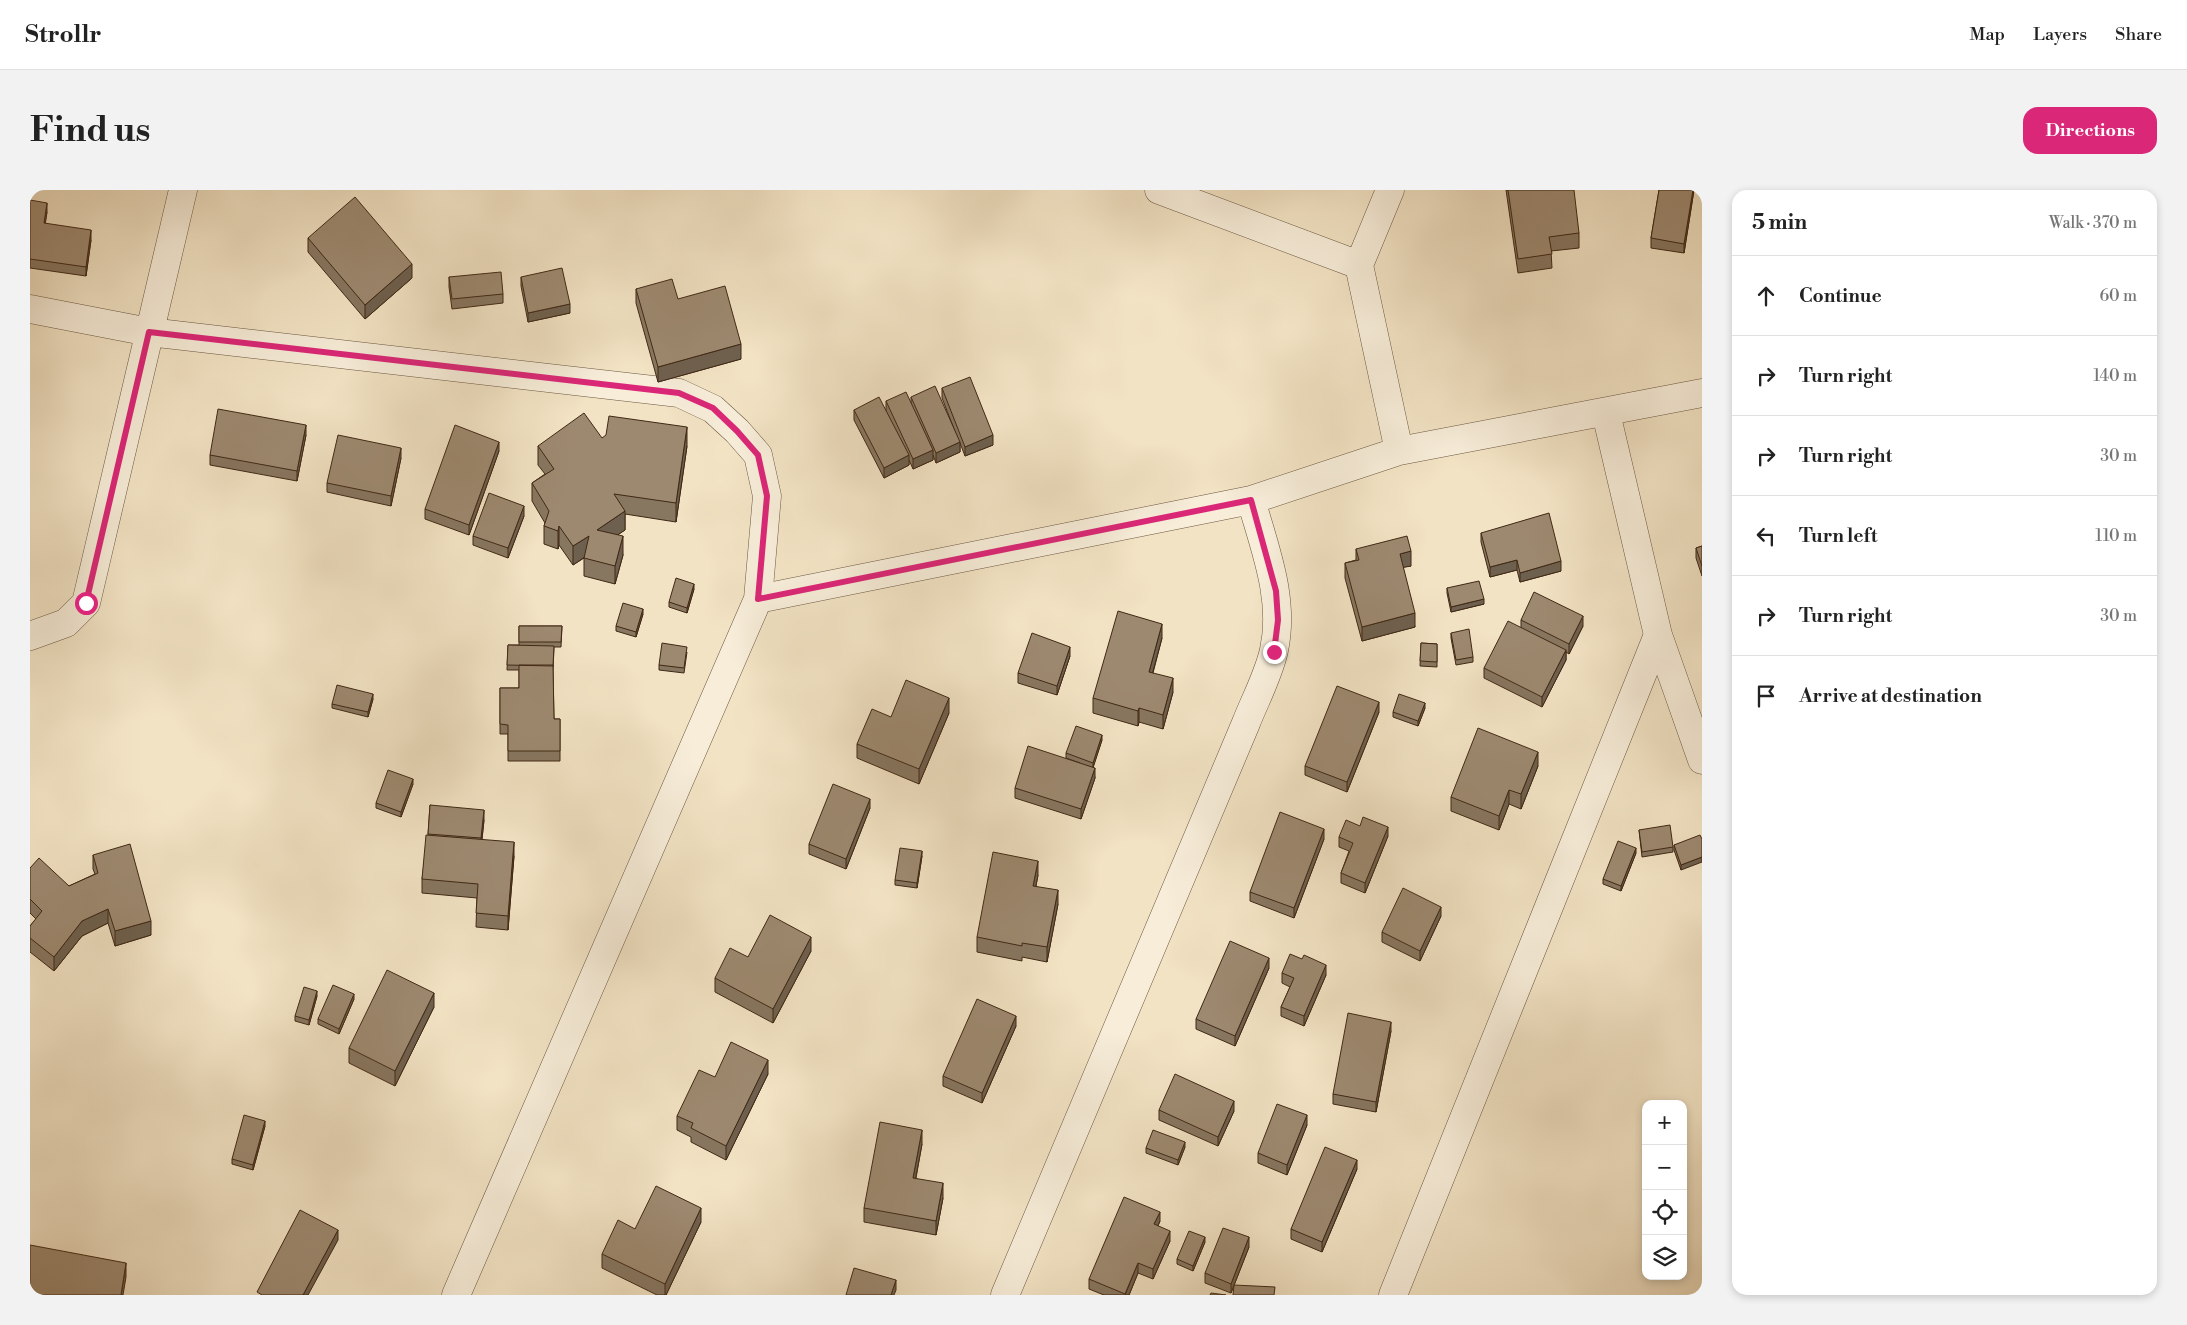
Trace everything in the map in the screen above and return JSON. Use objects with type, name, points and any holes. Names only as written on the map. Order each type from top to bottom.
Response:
[{"type":"street","points":[[30,636],[66,623],[86,603],[183,190]]},
{"type":"street","points":[[1159,190],[1359,265]]},
{"type":"street","points":[[1390,190],[1359,265],[1399,451]]},
{"type":"street","points":[[30,309],[149,332],[679,393],[713,408],[758,455],[767,496],[758,599],[456,1295]]},
{"type":"street","points":[[758,599],[1251,500],[1399,451],[1606,413],[1702,393]]},
{"type":"street","points":[[1606,413],[1658,636],[1702,760]]},
{"type":"street","points":[[1005,1295],[1246,723],[1274,652],[1278,620],[1276,591],[1251,500]]},
{"type":"street","points":[[1401,1291],[1658,636]]},
{"type":"building","points":[[1508,190],[1574,190],[1579,233],[1549,237],[1552,254],[1518,259]]},
{"type":"building","points":[[1659,190],[1693,190],[1684,244],[1651,238]]},
{"type":"building","points":[[355,197],[412,264],[365,305],[308,238]]},
{"type":"building","points":[[30,200],[47,203],[44,223],[91,230],[86,267],[30,259]]},
{"type":"building","points":[[562,268],[570,304],[528,313],[521,277]]},
{"type":"building","points":[[501,272],[503,294],[452,299],[449,277]]},
{"type":"building","points":[[672,279],[678,299],[725,286],[741,344],[658,367],[636,289]]},
{"type":"building","points":[[970,377],[993,435],[965,447],[942,388]]},
{"type":"building","points":[[935,386],[960,442],[936,453],[911,397]]},
{"type":"building","points":[[906,392],[933,450],[913,459],[886,401]]},
{"type":"building","points":[[879,397],[909,455],[884,468],[854,410]]},
{"type":"building","points":[[218,409],[306,425],[297,471],[210,455]]},
{"type":"building","points":[[584,413],[602,438],[606,435],[609,416],[687,427],[676,503],[614,494],[625,511],[597,530],[623,536],[615,566],[584,558],[589,536],[573,546],[559,526],[558,531],[544,526],[549,511],[532,483],[554,469],[538,446]]},
{"type":"building","points":[[455,425],[499,442],[469,525],[425,509]]},
{"type":"building","points":[[338,435],[401,448],[391,496],[327,483]]},
{"type":"building","points":[[489,493],[524,506],[508,548],[473,536]]},
{"type":"building","points":[[1549,513],[1561,561],[1520,573],[1517,560],[1490,567],[1481,533]]},
{"type":"building","points":[[1407,536],[1411,551],[1400,554],[1415,613],[1362,627],[1345,563],[1359,560],[1356,549]]},
{"type":"building","points":[[1702,546],[1702,566],[1696,548]]},
{"type":"building","points":[[676,578],[694,584],[687,608],[669,602]]},
{"type":"building","points":[[1479,581],[1484,599],[1451,607],[1447,588]]},
{"type":"building","points":[[1534,592],[1583,616],[1569,644],[1521,620]]},
{"type":"building","points":[[623,603],[643,609],[636,632],[616,626]]},
{"type":"building","points":[[1118,611],[1162,624],[1149,672],[1173,678],[1163,715],[1139,708],[1138,711],[1093,698]]},
{"type":"building","points":[[1508,621],[1566,650],[1542,697],[1484,668]]},
{"type":"building","points":[[519,626],[562,626],[561,642],[519,642]]},
{"type":"building","points":[[1469,629],[1473,657],[1456,660],[1451,633]]},
{"type":"building","points":[[1032,633],[1070,647],[1057,686],[1018,673]]},
{"type":"building","points":[[662,643],[687,647],[684,668],[659,665]]},
{"type":"building","points":[[1421,643],[1437,644],[1437,662],[1420,661]]},
{"type":"building","points":[[508,645],[554,646],[553,666],[507,665]]},
{"type":"building","points":[[519,665],[553,665],[554,719],[560,719],[560,751],[508,751],[508,725],[500,724],[500,688],[519,688]]},
{"type":"building","points":[[906,680],[949,698],[919,769],[857,744],[872,709],[891,717]]},
{"type":"building","points":[[337,685],[373,694],[368,712],[332,704]]},
{"type":"building","points":[[1337,686],[1379,702],[1347,782],[1305,766]]},
{"type":"building","points":[[1399,694],[1425,703],[1418,721],[1393,712]]},
{"type":"building","points":[[1076,726],[1102,735],[1093,763],[1066,753]]},
{"type":"building","points":[[1478,728],[1538,752],[1521,794],[1509,790],[1499,816],[1451,797]]},
{"type":"building","points":[[1028,746],[1095,768],[1081,809],[1015,788]]},
{"type":"building","points":[[388,770],[413,779],[401,812],[376,803]]},
{"type":"building","points":[[833,784],[870,799],[846,859],[809,844]]},
{"type":"building","points":[[430,805],[484,810],[481,838],[428,834]]},
{"type":"building","points":[[1280,812],[1324,829],[1294,908],[1250,892]]},
{"type":"building","points":[[1363,817],[1388,827],[1365,883],[1341,873],[1353,843],[1339,837],[1346,820],[1360,826]]},
{"type":"building","points":[[1670,825],[1673,847],[1642,852],[1639,830]]},
{"type":"building","points":[[426,835],[514,842],[508,916],[476,913],[478,884],[422,879]]},
{"type":"building","points":[[1700,835],[1702,839],[1702,857],[1681,865],[1674,845]]},
{"type":"building","points":[[1618,841],[1636,848],[1621,886],[1603,879]]},
{"type":"building","points":[[130,844],[151,921],[115,931],[108,909],[82,921],[54,957],[30,938],[30,926],[42,911],[30,899],[30,868],[39,858],[69,886],[98,873],[93,855]]},
{"type":"building","points":[[900,848],[922,851],[917,883],[895,880]]},
{"type":"building","points":[[993,852],[1038,861],[1033,886],[1058,890],[1047,947],[1022,943],[1022,946],[977,937]]},
{"type":"building","points":[[1403,888],[1441,907],[1420,951],[1382,932]]},
{"type":"building","points":[[770,915],[811,937],[773,1009],[715,978],[730,948],[748,957]]},
{"type":"building","points":[[1230,941],[1269,958],[1235,1036],[1196,1019]]},
{"type":"building","points":[[1290,954],[1302,959],[1304,955],[1326,965],[1304,1016],[1281,1007],[1294,978],[1282,973]]},
{"type":"building","points":[[387,970],[434,993],[395,1071],[349,1048]]},
{"type":"building","points":[[333,985],[354,994],[339,1029],[318,1019]]},
{"type":"building","points":[[304,987],[317,991],[309,1020],[295,1016]]},
{"type":"building","points":[[977,999],[1016,1016],[982,1093],[943,1076]]},
{"type":"building","points":[[1348,1013],[1391,1022],[1376,1102],[1333,1094]]},
{"type":"building","points":[[731,1042],[768,1060],[726,1146],[691,1128],[693,1123],[677,1116],[699,1070],[715,1077]]},
{"type":"building","points":[[1175,1074],[1234,1101],[1218,1137],[1159,1110]]},
{"type":"building","points":[[1277,1104],[1307,1115],[1287,1165],[1258,1153]]},
{"type":"building","points":[[244,1115],[265,1121],[253,1165],[232,1159]]},
{"type":"building","points":[[880,1122],[922,1130],[913,1178],[943,1183],[936,1221],[864,1208]]},
{"type":"building","points":[[1153,1130],[1185,1142],[1178,1160],[1146,1148]]},
{"type":"building","points":[[1325,1147],[1357,1160],[1322,1242],[1291,1229]]},
{"type":"building","points":[[656,1186],[701,1208],[665,1284],[602,1254],[618,1220],[635,1229]]},
{"type":"building","points":[[1124,1197],[1160,1212],[1154,1224],[1170,1231],[1153,1269],[1138,1263],[1125,1294],[1089,1279]]},
{"type":"building","points":[[300,1210],[338,1230],[303,1295],[262,1295],[257,1292]]},
{"type":"building","points":[[1223,1228],[1249,1237],[1231,1284],[1205,1273]]},
{"type":"building","points":[[1189,1231],[1205,1237],[1193,1266],[1177,1259]]},
{"type":"building","points":[[30,1245],[126,1263],[121,1295],[30,1295]]},
{"type":"building","points":[[854,1268],[896,1280],[891,1295],[846,1295]]},
{"type":"building","points":[[1234,1285],[1275,1287],[1274,1295],[1233,1295]]},
{"type":"building","points":[[1211,1293],[1226,1295],[1210,1295]]},
{"type":"route","points":[[86,603],[149,332],[679,393],[713,408],[758,455],[767,496],[758,599],[1251,500],[1276,591],[1278,620],[1274,652]]}]
